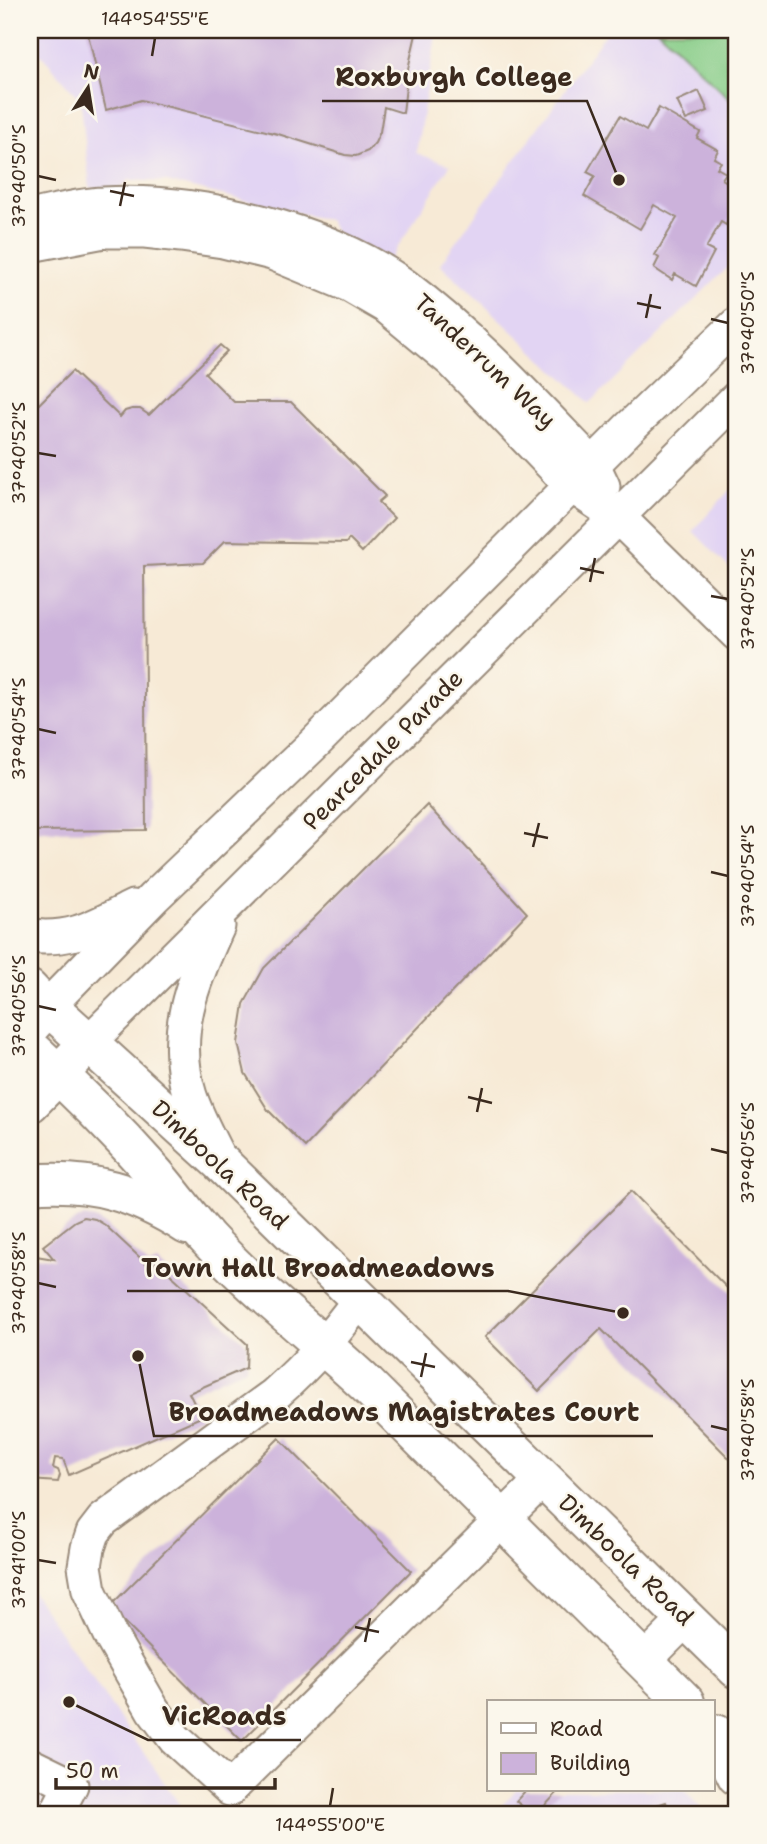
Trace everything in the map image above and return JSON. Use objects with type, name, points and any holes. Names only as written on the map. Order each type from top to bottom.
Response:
[{"type":"main road","name":"Dimboola Road","points":[[36,1006],[88,1043],[220,1162],[737,1669]]},
{"type":"main road","name":"Pearcedale Parade","points":[[30,1103],[88,1043]]},
{"type":"main road","name":"Dimboola Road","points":[[30,1048],[112,1127],[155,1174],[207,1238],[256,1287],[326,1346],[683,1700]]},
{"type":"main road","points":[[30,1184],[53,1182],[117,1191],[156,1205],[207,1238]]},
{"type":"main road","points":[[722,1740],[737,1776]]},
{"type":"street","name":"Tanderrum Way","points":[[30,217],[101,204],[146,204],[229,214],[323,243],[402,284],[470,342],[617,516],[737,634]]},
{"type":"street","name":"Tanderrum Way","points":[[30,245],[104,231],[145,231],[223,241],[272,253],[312,268],[387,307],[417,330],[582,475]]},
{"type":"street","points":[[36,1006],[315,743],[737,324]]},
{"type":"street","name":"Pearcedale Parade","points":[[88,1043],[737,398]]},
{"type":"street","points":[[30,936],[70,936],[154,897]]},
{"type":"street","points":[[220,1162],[190,1095],[183,1062],[183,1038],[186,1005],[199,965],[228,904]]},
{"type":"street","points":[[360,1298],[326,1346],[274,1395],[103,1520],[93,1533],[85,1566],[89,1590],[110,1635],[153,1710],[175,1739],[230,1789],[543,1479]]},
{"type":"street","points":[[644,1661],[686,1619]]},
{"type":"street","points":[[30,1765],[71,1785],[56,1814]]},
{"type":"shaded area","points":[[40,30],[437,30],[416,153],[450,165],[388,262],[343,243],[328,220],[167,182],[129,180],[116,191],[90,188],[81,103],[30,42]]},
{"type":"shaded area","points":[[608,30],[659,30],[737,102],[737,258],[590,403],[440,264]]},
{"type":"shaded area","points":[[737,482],[737,576],[693,531]]},
{"type":"shaded area","points":[[30,1589],[186,1814],[30,1814]]},
{"type":"shaded area","points":[[514,1792],[686,1792],[706,1814],[494,1814]]},
{"type":"green space","points":[[658,30],[737,30],[737,106]]},
{"type":"building","points":[[87,30],[417,30],[408,69],[403,113],[384,107],[380,132],[375,143],[368,151],[356,156],[141,100],[106,110]]},
{"type":"building","points":[[699,91],[708,111],[686,120],[677,101]]},
{"type":"building","points":[[659,108],[700,132],[697,138],[718,150],[714,158],[721,162],[717,168],[726,173],[722,179],[737,188],[737,205],[726,225],[721,222],[706,248],[714,252],[696,286],[675,274],[672,280],[654,268],[659,258],[655,255],[677,218],[654,205],[640,229],[584,196],[595,176],[587,172],[620,116],[646,131]]},
{"type":"building","points":[[220,345],[227,351],[205,373],[234,402],[291,402],[385,496],[378,502],[394,518],[362,552],[349,539],[346,543],[225,541],[203,563],[144,566],[146,830],[30,831],[30,413],[72,371],[120,417],[125,411],[132,409],[140,409],[149,415]]},
{"type":"building","points":[[427,805],[527,913],[305,1147],[268,1110],[245,1073],[238,1043],[244,1004],[264,968]]},
{"type":"building","points":[[631,1191],[737,1298],[737,1466],[601,1329],[539,1391],[485,1337]]},
{"type":"building","points":[[84,1217],[105,1225],[149,1266],[157,1262],[247,1344],[246,1368],[189,1393],[201,1417],[69,1475],[63,1459],[55,1458],[53,1468],[58,1470],[60,1475],[58,1482],[30,1480],[30,1255],[54,1259],[43,1246]]},
{"type":"building","points":[[279,1438],[411,1571],[242,1741],[109,1607]]},
{"type":"building","points":[[524,1792],[558,1792],[537,1814],[531,1814],[516,1801]]},
{"type":"building","points":[[666,1802],[670,1814],[630,1814]]},
{"type":"place","name":"Roxburgh College","points":[[619,180]]},
{"type":"place","name":"Town Hall Broadmeadows","points":[[623,1313]]},
{"type":"place","name":"Broadmeadows Magistrates Court","points":[[138,1356]]},
{"type":"place","name":"VicRoads","points":[[69,1702]]}]
